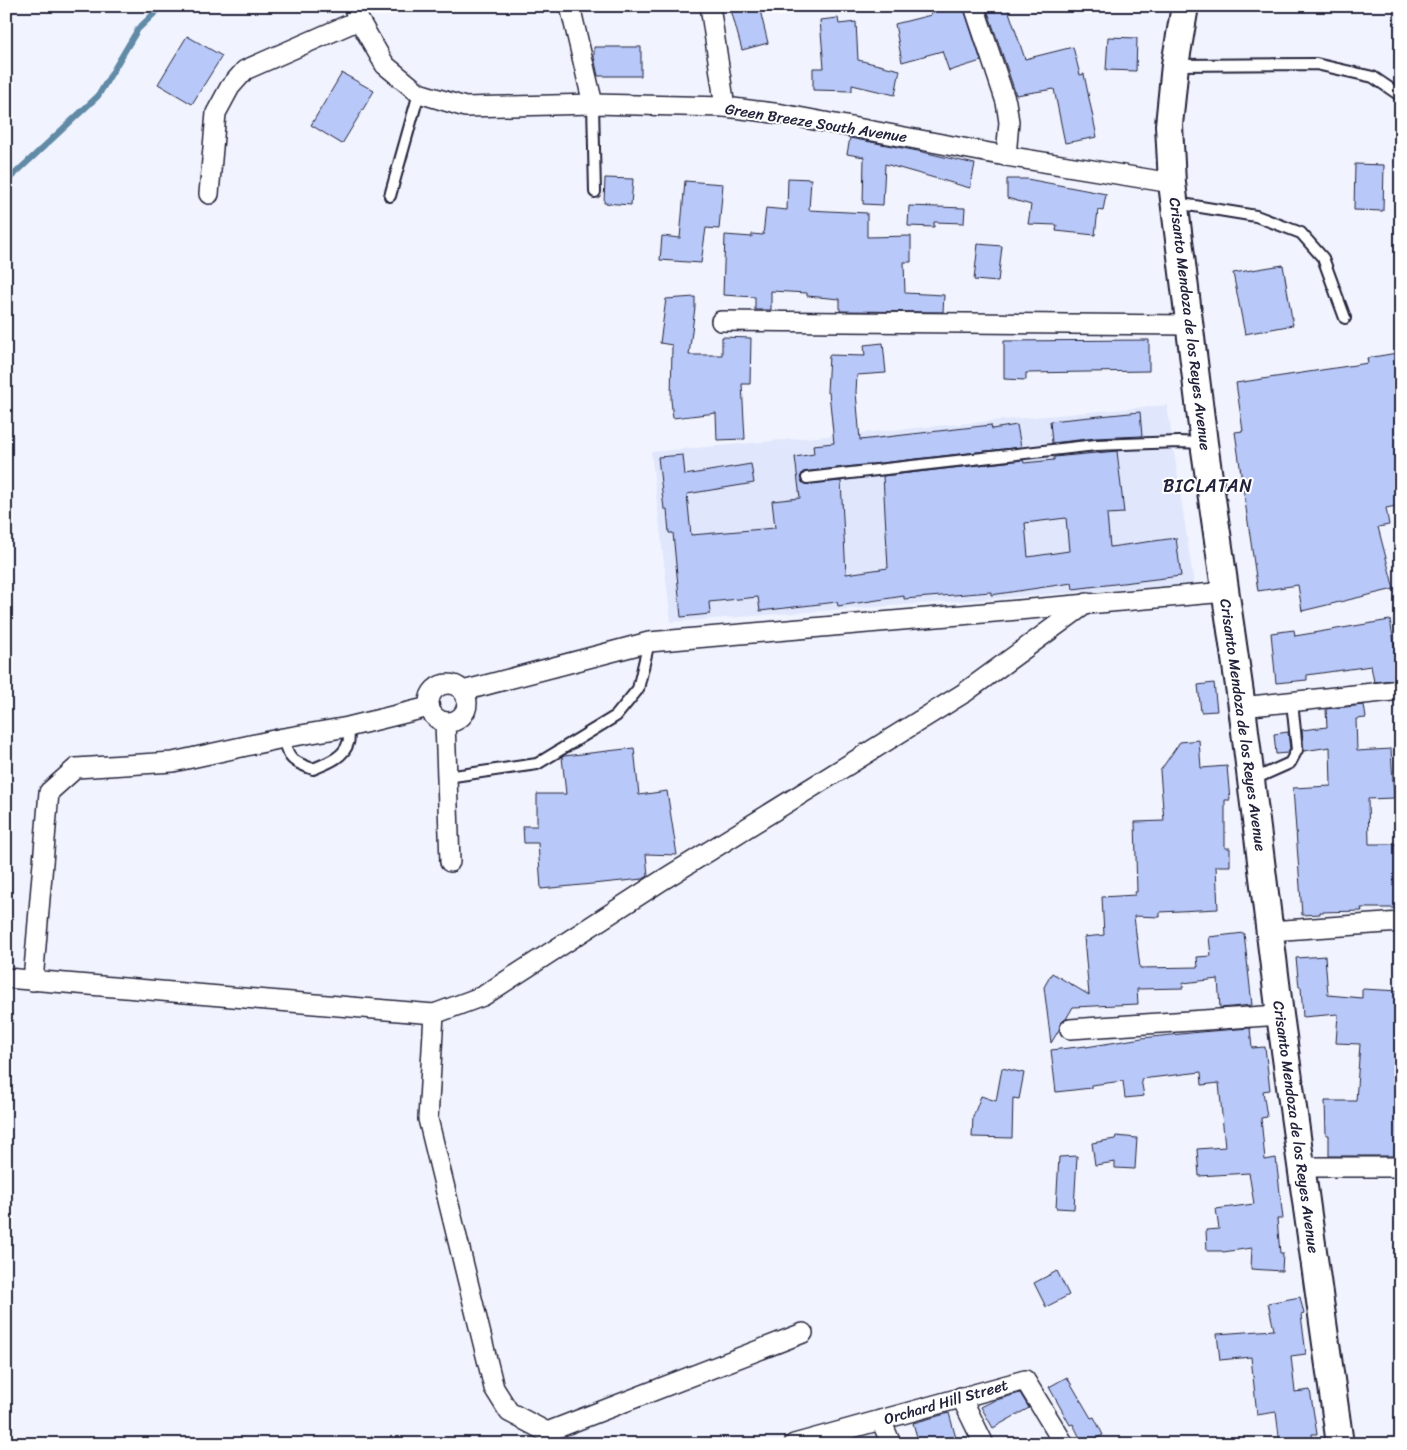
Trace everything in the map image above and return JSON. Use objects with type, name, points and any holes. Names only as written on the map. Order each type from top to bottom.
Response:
[{"type":"main road","name":"Crisanto Mendoza de los Reyes Avenue","points":[[1186,6],[1175,64],[1169,125],[1173,193],[1204,443],[1242,707],[1280,1015],[1340,1444]]},
{"type":"street","points":[[570,6],[593,104]]},
{"type":"street","points":[[710,6],[726,107]]},
{"type":"street","points":[[974,6],[1006,102],[1009,122],[1006,156]]},
{"type":"street","points":[[209,194],[216,113],[230,87],[245,70],[356,13]]},
{"type":"street","name":"Green Breeze South Avenue","points":[[356,13],[385,66],[419,93],[465,107],[593,104],[726,107],[782,114],[1006,156],[1173,193]]},
{"type":"street","points":[[721,321],[1190,324]]},
{"type":"street","points":[[463,691],[649,642],[1226,592]]},
{"type":"street","points":[[6,978],[434,1014],[483,996],[661,881],[964,693],[1086,603]]},
{"type":"street","points":[[448,685],[456,686],[463,691],[467,706],[464,714],[452,722],[445,722],[435,717],[430,707],[430,699],[433,692],[440,686],[448,685]]},
{"type":"street","points":[[1242,707],[1401,690]]},
{"type":"street","points":[[33,981],[49,792],[76,768],[173,762],[283,738],[348,727],[430,707]]},
{"type":"street","points":[[445,722],[450,862]]},
{"type":"street","points":[[1270,931],[1401,922]]},
{"type":"street","points":[[434,1014],[428,1119],[494,1388],[509,1412],[547,1432],[803,1333]]},
{"type":"street","points":[[1070,1028],[1280,1015]]},
{"type":"street","points":[[1302,1167],[1401,1166]]},
{"type":"street","name":"Orchard Hill Street","points":[[794,1444],[1025,1380],[1064,1444]]},
{"type":"street","points":[[961,1397],[984,1444]]},
{"type":"street","points":[[881,1420],[891,1444]]},
{"type":"lane","points":[[1175,64],[1316,64],[1373,77],[1401,96]]},
{"type":"lane","points":[[390,196],[419,93]]},
{"type":"lane","points":[[593,104],[595,192]]},
{"type":"lane","points":[[1173,193],[1256,216],[1301,233],[1323,258],[1345,318]]},
{"type":"lane","points":[[807,478],[1096,445],[1204,443]]},
{"type":"lane","points":[[447,777],[538,764],[616,716],[638,689],[649,642]]},
{"type":"lane","points":[[1251,780],[1290,763],[1297,750],[1292,702]]},
{"type":"lane","points":[[283,738],[286,748],[295,763],[313,769],[328,763],[341,754],[348,744],[348,727]]},
{"type":"shaded area","points":[[1167,405],[1194,584],[671,622],[651,452]]},
{"type":"building","points":[[730,6],[759,6],[768,43],[742,50]]},
{"type":"building","points":[[928,6],[963,6],[981,61],[949,71],[942,51],[902,62],[895,24],[931,15]]},
{"type":"building","points":[[986,6],[1007,6],[1025,59],[1073,47],[1080,75],[1084,74],[1097,137],[1065,143],[1054,89],[1016,95]]},
{"type":"building","points":[[838,18],[839,24],[856,22],[858,60],[900,70],[895,95],[852,85],[852,91],[813,90],[813,68],[824,68],[820,20]]},
{"type":"building","points":[[187,36],[222,56],[192,104],[158,84]]},
{"type":"building","points":[[1108,37],[1137,38],[1136,71],[1106,70]]},
{"type":"building","points":[[594,47],[641,47],[641,76],[598,76]]},
{"type":"building","points":[[342,73],[374,91],[342,144],[311,125]]},
{"type":"building","points":[[850,138],[975,164],[970,188],[885,164],[883,205],[863,204],[864,157],[847,154]]},
{"type":"building","points":[[1355,164],[1384,165],[1383,211],[1354,210]]},
{"type":"building","points":[[605,178],[633,179],[631,205],[604,203]]},
{"type":"building","points":[[788,178],[811,179],[809,210],[867,213],[867,237],[911,236],[911,262],[904,262],[905,293],[944,295],[943,312],[840,311],[840,299],[807,296],[807,293],[771,291],[771,310],[755,310],[755,297],[723,295],[725,235],[752,237],[752,234],[763,235],[766,208],[787,210]]},
{"type":"building","points":[[1007,179],[1027,179],[1106,194],[1103,211],[1098,210],[1095,235],[1056,231],[1057,225],[1028,224],[1031,205],[1007,198]]},
{"type":"building","points":[[685,181],[723,184],[719,229],[706,228],[701,263],[660,260],[662,236],[680,238]]},
{"type":"building","points":[[909,206],[965,208],[964,223],[934,222],[934,227],[908,226]]},
{"type":"building","points":[[978,244],[1002,246],[998,282],[974,280]]},
{"type":"building","points":[[1283,265],[1293,325],[1245,334],[1233,273]]},
{"type":"building","points":[[695,297],[689,355],[722,355],[722,337],[751,338],[750,384],[742,384],[745,439],[717,440],[716,413],[673,418],[671,400],[672,345],[660,343],[666,299]]},
{"type":"building","points":[[1149,340],[1149,371],[1026,373],[1026,380],[1004,379],[1004,341]]},
{"type":"building","points":[[883,343],[886,373],[857,375],[856,392],[860,440],[991,425],[992,429],[1017,425],[1021,447],[803,472],[800,478],[805,484],[841,481],[846,574],[888,568],[883,476],[1023,460],[1024,463],[1054,460],[1054,457],[1117,451],[1124,513],[1107,514],[1110,547],[1176,538],[1181,576],[1073,589],[1072,583],[991,595],[991,592],[904,599],[904,596],[838,606],[837,602],[760,611],[758,597],[709,602],[710,614],[681,617],[673,533],[669,533],[667,509],[664,509],[658,457],[683,455],[685,475],[751,464],[754,483],[687,494],[691,535],[775,528],[772,501],[800,498],[795,457],[814,454],[813,445],[834,443],[829,392],[827,392],[829,355],[865,356],[864,345]],"holes":[[[1066,518],[1069,551],[1028,557],[1025,523]]]},
{"type":"building","points":[[1397,353],[1401,377],[1401,505],[1386,508],[1389,525],[1378,527],[1394,589],[1302,611],[1298,585],[1258,591],[1235,432],[1243,431],[1236,383],[1368,363],[1367,358]]},
{"type":"building","points":[[1140,412],[1142,436],[1096,438],[1052,443],[1050,421]]},
{"type":"building","points":[[1390,620],[1395,648],[1401,647],[1401,679],[1374,682],[1371,666],[1307,675],[1307,680],[1276,683],[1271,633],[1294,630],[1295,636]]},
{"type":"building","points":[[1214,683],[1217,711],[1201,712],[1198,685]]},
{"type":"building","points":[[1364,705],[1366,718],[1356,719],[1357,751],[1391,749],[1394,798],[1368,799],[1369,844],[1398,844],[1399,908],[1361,908],[1362,911],[1320,912],[1320,914],[1302,915],[1293,788],[1331,786],[1330,747],[1304,751],[1302,730],[1327,727],[1326,709]]},
{"type":"building","points":[[1288,732],[1290,749],[1288,753],[1276,754],[1274,734]]},
{"type":"building","points":[[1199,740],[1201,768],[1227,766],[1230,800],[1225,800],[1225,848],[1230,848],[1230,866],[1216,866],[1218,909],[1160,912],[1160,917],[1134,916],[1140,968],[1198,967],[1197,957],[1211,956],[1209,937],[1244,933],[1252,1005],[1220,1008],[1218,979],[1183,983],[1183,988],[1137,989],[1138,1004],[1073,1007],[1066,1019],[1060,1024],[1059,1030],[1051,1043],[1044,987],[1052,973],[1089,995],[1084,937],[1104,935],[1102,897],[1135,895],[1135,892],[1137,892],[1135,822],[1164,821],[1160,771],[1180,742]]},
{"type":"building","points":[[634,748],[639,795],[667,791],[677,855],[646,854],[648,876],[643,879],[541,889],[538,843],[524,843],[523,826],[537,826],[537,794],[566,794],[562,757],[564,756]]},
{"type":"building","points":[[1325,956],[1328,995],[1362,998],[1362,989],[1401,991],[1401,1156],[1329,1156],[1329,1135],[1326,1135],[1325,1101],[1356,1101],[1360,1044],[1336,1043],[1338,1014],[1303,1017],[1301,987],[1299,987],[1296,958]]},
{"type":"building","points":[[1250,1028],[1252,1048],[1265,1047],[1270,1090],[1263,1091],[1267,1117],[1261,1118],[1265,1160],[1276,1158],[1283,1219],[1277,1219],[1280,1253],[1283,1253],[1282,1271],[1251,1269],[1252,1248],[1223,1252],[1207,1251],[1206,1230],[1219,1229],[1216,1209],[1254,1204],[1249,1173],[1199,1176],[1197,1149],[1225,1147],[1219,1083],[1202,1085],[1201,1072],[1141,1079],[1144,1096],[1125,1098],[1123,1081],[1091,1085],[1091,1088],[1056,1092],[1051,1050],[1086,1047],[1142,1038]]},
{"type":"building","points":[[1002,1068],[1024,1073],[1019,1099],[1013,1098],[1012,1138],[972,1137],[973,1117],[981,1096],[996,1101]]},
{"type":"building","points":[[1116,1136],[1137,1138],[1135,1169],[1115,1168],[1115,1162],[1095,1165],[1092,1143],[1115,1139]]},
{"type":"building","points":[[1077,1156],[1074,1209],[1056,1208],[1059,1157]]},
{"type":"building","points":[[1057,1271],[1069,1295],[1046,1307],[1034,1283]]},
{"type":"building","points":[[1300,1297],[1304,1314],[1301,1315],[1306,1354],[1291,1356],[1295,1392],[1310,1390],[1317,1434],[1312,1434],[1313,1444],[1280,1444],[1276,1412],[1257,1415],[1251,1357],[1220,1360],[1217,1334],[1274,1330],[1268,1303]]},
{"type":"building","points":[[1067,1377],[1091,1418],[1094,1417],[1103,1435],[1086,1444],[1083,1444],[1073,1424],[1070,1425],[1049,1387]]},
{"type":"building","points":[[1020,1393],[1029,1408],[993,1428],[981,1407],[993,1401]]},
{"type":"building","points":[[949,1413],[956,1438],[935,1444],[919,1444],[913,1423]]},
{"type":"waterway","points":[[6,182],[98,96],[138,29],[162,6]]},
{"type":"district","name":"BICLATAN","points":[[1208,486]]}]
